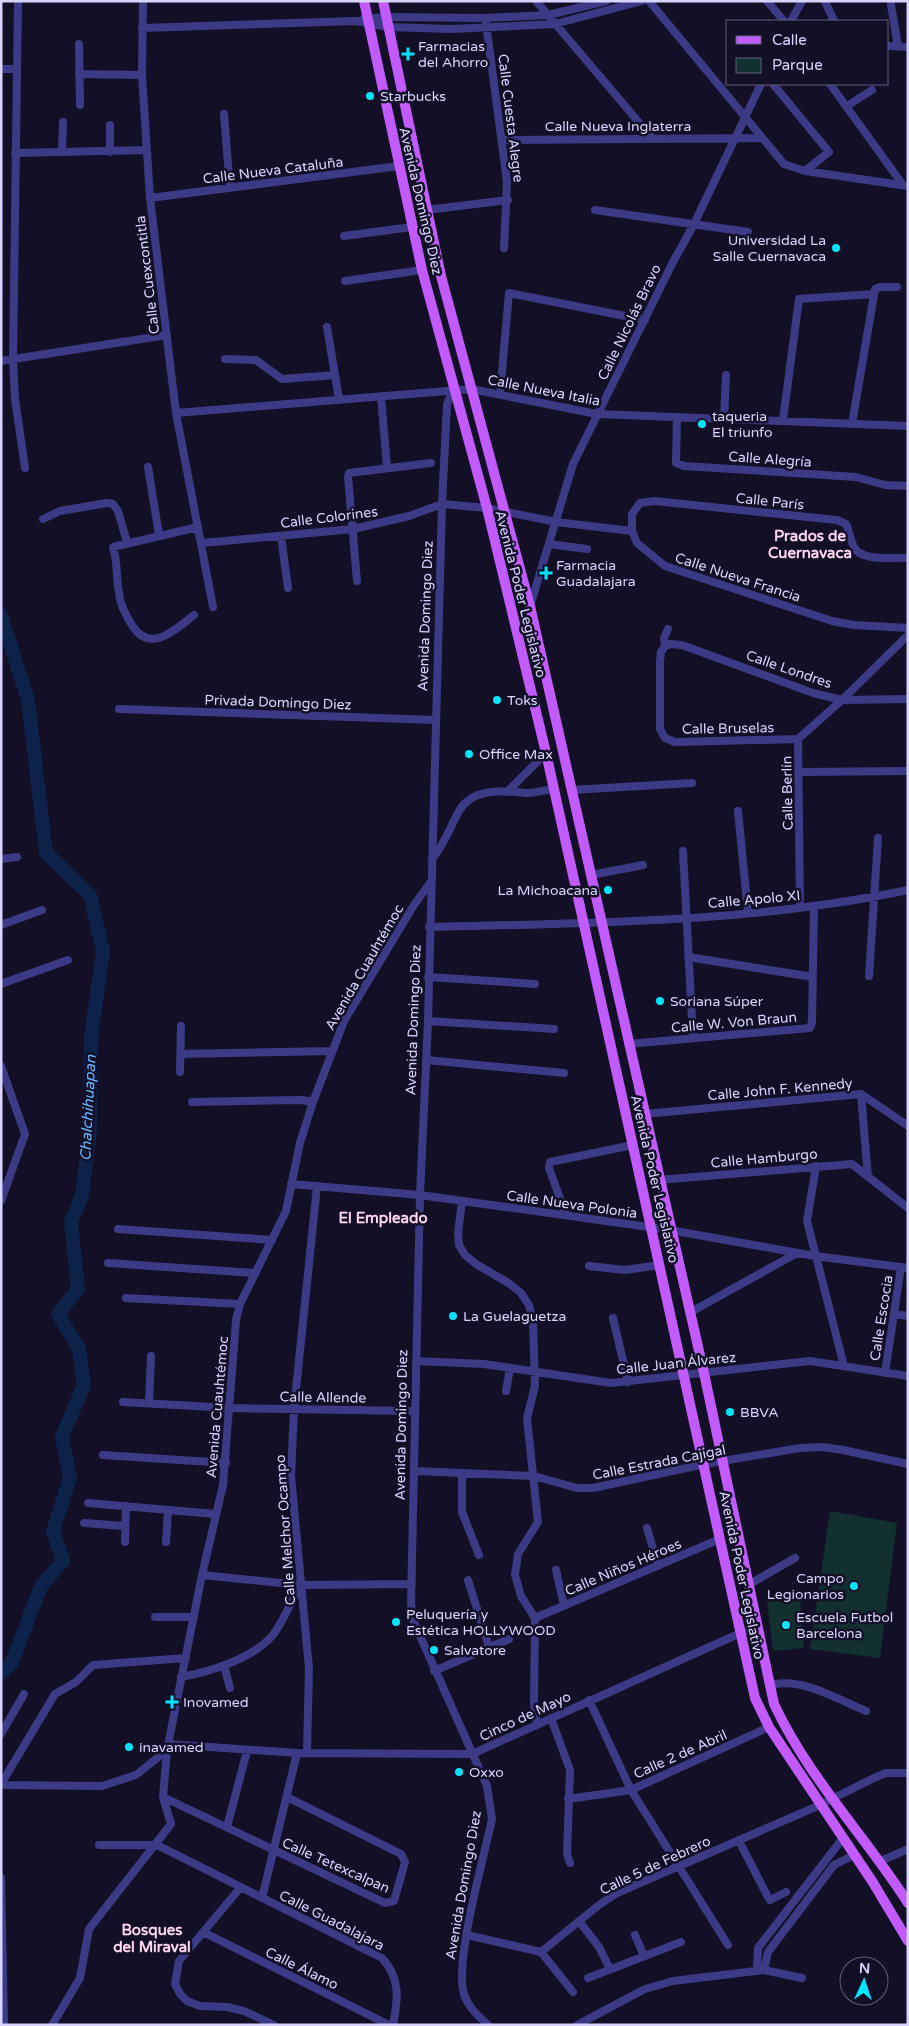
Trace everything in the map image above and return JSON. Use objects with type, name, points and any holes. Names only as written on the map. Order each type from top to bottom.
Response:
[{"type":"main road","name":"Avenida Domingo Diez","points":[[364,1],[412,227],[454,389]]},
{"type":"main road","name":"Avenida Domingo Diez","points":[[383,1],[426,210],[441,276],[471,389]]},
{"type":"main road","points":[[382,86],[392,78],[399,81]]},
{"type":"main road","name":"Avenida Poder Legislativo","points":[[454,389],[486,508],[546,752],[705,1464],[755,1698],[769,1727],[908,1940]]},
{"type":"main road","name":"Avenida Poder Legislativo","points":[[471,389],[530,606],[658,1180],[704,1372],[756,1626],[774,1704],[788,1732],[832,1799],[881,1861],[908,1904]]},
{"type":"street","points":[[18,1],[13,359],[15,398],[25,468]]},
{"type":"street","name":"Calle Cuexcontitla","points":[[143,1],[142,75],[150,198],[176,413],[213,608]]},
{"type":"street","points":[[536,1],[653,139]]},
{"type":"street","points":[[387,22],[548,15],[606,1]]},
{"type":"street","points":[[142,28],[368,20],[451,29],[486,28],[555,24],[642,1]]},
{"type":"street","points":[[649,1],[784,164],[805,171],[905,186]]},
{"type":"street","points":[[767,1],[783,20]]},
{"type":"street","points":[[792,20],[802,1]]},
{"type":"street","points":[[826,1],[834,20]]},
{"type":"street","points":[[891,5],[898,46]]},
{"type":"street","name":"Calle Cuesta Alegre","points":[[426,210],[508,200],[502,140],[485,18]]},
{"type":"street","points":[[450,19],[451,29]]},
{"type":"street","points":[[79,44],[80,104]]},
{"type":"street","points":[[889,46],[908,47]]},
{"type":"street","points":[[1,69],[16,69]]},
{"type":"street","points":[[79,74],[142,75]]},
{"type":"street","name":"Calle Nicolás Bravo","points":[[530,606],[573,464],[646,320],[672,264],[694,224],[760,85]]},
{"type":"street","points":[[774,85],[829,152],[805,171]]},
{"type":"street","points":[[831,85],[905,186]]},
{"type":"street","points":[[847,106],[872,90]]},
{"type":"street","points":[[224,114],[230,188]]},
{"type":"street","points":[[62,152],[63,122]]},
{"type":"street","points":[[110,125],[110,152]]},
{"type":"street","name":"Calle Nueva Inglaterra","points":[[502,140],[762,138]]},
{"type":"street","points":[[15,152],[147,150]]},
{"type":"street","name":"Calle Nueva Cataluña","points":[[150,198],[399,166]]},
{"type":"street","points":[[504,248],[508,200]]},
{"type":"street","points":[[595,210],[748,232]]},
{"type":"street","points":[[344,236],[412,227]]},
{"type":"street","points":[[345,281],[422,270]]},
{"type":"street","points":[[852,424],[875,289],[880,287],[897,287]]},
{"type":"street","points":[[500,394],[509,293],[646,320]]},
{"type":"street","points":[[783,420],[799,299],[874,294]]},
{"type":"street","points":[[327,328],[340,399]]},
{"type":"street","points":[[1,361],[167,334]]},
{"type":"street","points":[[226,359],[256,360],[282,378],[335,375]]},
{"type":"street","points":[[724,418],[726,375]]},
{"type":"street","name":"Avenida Domingo Diez","points":[[454,389],[446,404],[442,504],[430,883],[428,1021],[420,1195],[412,1584],[413,1620],[434,1671],[487,1786],[492,1819],[467,1935],[462,1970],[464,1993],[476,2014],[488,2025]]},
{"type":"street","name":"Calle Nueva Italia","points":[[176,413],[471,389],[597,414],[908,426]]},
{"type":"street","points":[[380,396],[387,467]]},
{"type":"street","name":"Calle Alegría","points":[[677,417],[674,456],[676,463],[684,466],[856,477],[885,485],[908,486]]},
{"type":"street","points":[[357,581],[349,473],[431,463]]},
{"type":"street","points":[[148,467],[159,535]]},
{"type":"street","name":"Calle París","points":[[632,531],[632,514],[640,503],[654,501],[837,520],[846,524],[854,548],[858,553],[867,556],[908,558]]},
{"type":"street","points":[[42,520],[60,511],[107,503],[114,504],[118,511],[127,542]]},
{"type":"street","name":"Calle Colorines","points":[[202,543],[353,530],[409,516],[442,504],[486,508]]},
{"type":"street","points":[[486,508],[556,522],[632,531]]},
{"type":"street","points":[[194,615],[174,631],[159,638],[146,639],[137,634],[121,604],[117,580],[118,564],[113,547],[127,542],[198,527]]},
{"type":"street","name":"Calle Nueva Francia","points":[[632,531],[637,543],[664,566],[832,621],[854,625],[908,628]]},
{"type":"street","points":[[281,536],[288,588]]},
{"type":"street","points":[[549,544],[587,549]]},
{"type":"street","name":"Calle Bruselas","points":[[668,628],[664,638],[665,646],[661,652],[660,661],[660,729],[665,738],[675,742],[798,740]]},
{"type":"street","name":"Calle Berlín","points":[[800,907],[800,772],[798,740],[908,635]]},
{"type":"street","name":"Calle Londres","points":[[665,646],[671,644],[682,645],[813,693],[842,700],[908,699]]},
{"type":"street","name":"Privada Domingo Diez","points":[[119,709],[436,720]]},
{"type":"street","points":[[509,790],[546,752]]},
{"type":"street","points":[[800,772],[908,771]]},
{"type":"street","points":[[571,790],[692,783]]},
{"type":"street","points":[[432,859],[444,844],[460,810],[469,800],[478,795],[509,790],[528,793],[554,789]]},
{"type":"street","points":[[738,811],[748,913]]},
{"type":"street","points":[[869,976],[878,838]]},
{"type":"street","points":[[683,851],[693,1038]]},
{"type":"street","points":[[1,859],[17,857]]},
{"type":"street","points":[[591,875],[643,865]]},
{"type":"street","name":"Avenida Cuauhtémoc","points":[[52,2025],[80,1978],[89,1929],[157,1845],[171,1824],[163,1797],[168,1747],[226,1462],[236,1320],[240,1304],[286,1211],[291,1184],[313,1102],[344,1021],[414,905],[430,883]]},
{"type":"street","name":"Calle Apolo XI","points":[[429,927],[686,918],[814,906],[873,898],[908,890]]},
{"type":"street","name":"Calle W. Von Braun","points":[[628,1044],[810,1028],[812,1022],[814,906]]},
{"type":"street","points":[[1,925],[42,910]]},
{"type":"street","points":[[688,957],[812,977]]},
{"type":"street","points":[[1,984],[68,960]]},
{"type":"street","points":[[428,977],[535,984]]},
{"type":"street","points":[[428,1021],[554,1029]]},
{"type":"street","points":[[180,1072],[181,1026]]},
{"type":"street","points":[[181,1054],[332,1051]]},
{"type":"street","points":[[426,1060],[564,1073]]},
{"type":"street","points":[[1,1066],[4,1084],[25,1134],[1,1201]]},
{"type":"street","points":[[861,1094],[868,1177]]},
{"type":"street","name":"Calle John F. Kennedy","points":[[644,1114],[861,1094],[908,1126]]},
{"type":"street","points":[[192,1102],[302,1100],[313,1102]]},
{"type":"street","points":[[566,1216],[549,1168],[550,1162],[633,1145]]},
{"type":"street","name":"Calle Hamburgo","points":[[658,1180],[852,1164],[908,1208]]},
{"type":"street","points":[[816,1166],[807,1221],[844,1366]]},
{"type":"street","name":"Calle Nueva Polonia","points":[[291,1184],[420,1195],[670,1230],[815,1256],[905,1268]]},
{"type":"street","name":"Calle Melchor Ocampo","points":[[307,1753],[309,1668],[291,1476],[294,1409],[318,1186]]},
{"type":"street","points":[[462,1201],[458,1233],[459,1245],[465,1255],[476,1264],[510,1284],[521,1294],[529,1306],[534,1334],[534,1386],[527,1418],[538,1522],[518,1554],[515,1575],[521,1596],[535,1618],[534,1704],[537,1725]]},
{"type":"street","points":[[118,1229],[272,1240]]},
{"type":"street","points":[[689,1314],[797,1252]]},
{"type":"street","points":[[108,1263],[254,1273]]},
{"type":"street","points":[[589,1266],[625,1270],[660,1264]]},
{"type":"street","name":"Calle Escocia","points":[[884,1373],[894,1314],[905,1268]]},
{"type":"street","points":[[126,1298],[240,1304]]},
{"type":"street","points":[[894,1314],[908,1316]]},
{"type":"street","points":[[613,1318],[628,1382]]},
{"type":"street","points":[[149,1403],[151,1356]]},
{"type":"street","name":"Calle Juan Álvarez","points":[[416,1361],[484,1364],[611,1383],[793,1362],[844,1366],[908,1376]]},
{"type":"street","points":[[506,1391],[510,1368]]},
{"type":"street","name":"Calle Allende","points":[[123,1402],[229,1408],[416,1411]]},
{"type":"street","name":"Calle Estrada Cajigal","points":[[414,1470],[534,1476],[577,1488],[593,1488],[705,1464],[800,1448],[823,1448],[908,1464]]},
{"type":"street","points":[[104,1455],[226,1462]]},
{"type":"street","points":[[462,1473],[462,1512],[479,1555]]},
{"type":"street","points":[[88,1503],[215,1514]]},
{"type":"street","points":[[124,1542],[126,1506]]},
{"type":"street","points":[[166,1542],[168,1510]]},
{"type":"street","points":[[84,1523],[125,1526]]},
{"type":"street","points":[[647,1528],[658,1566]]},
{"type":"street","name":"Calle Niños Héroes","points":[[535,1618],[720,1539]]},
{"type":"street","points":[[748,1586],[795,1558]]},
{"type":"street","points":[[556,1570],[564,1606]]},
{"type":"street","points":[[202,1575],[300,1585],[412,1584]]},
{"type":"street","points":[[468,1580],[489,1647]]},
{"type":"street","points":[[181,1678],[224,1665],[261,1646],[272,1636],[300,1585]]},
{"type":"street","points":[[155,1617],[194,1617]]},
{"type":"street","name":"Cinco de Mayo","points":[[168,1747],[297,1753],[472,1754],[756,1626]]},
{"type":"street","points":[[434,1671],[509,1639]]},
{"type":"street","points":[[1,1785],[55,1694],[76,1682],[93,1665],[186,1658]]},
{"type":"street","points":[[224,1665],[230,1688]]},
{"type":"street","points":[[770,1686],[778,1683],[809,1687],[866,1711]]},
{"type":"street","points":[[1,1734],[24,1694]]},
{"type":"street","points":[[589,1700],[631,1790],[728,1945]]},
{"type":"street","points":[[551,1718],[570,1770],[567,1854],[570,1863]]},
{"type":"street","name":"Calle 2 de Abril","points":[[568,1799],[631,1790],[769,1727]]},
{"type":"street","points":[[1,1785],[102,1786],[136,1775],[168,1747]]},
{"type":"street","points":[[227,1827],[247,1750]]},
{"type":"street","points":[[262,1898],[297,1753]]},
{"type":"street","name":"Calle 5 de Febrero","points":[[542,1952],[617,1894],[820,1805],[886,1773],[908,1773]]},
{"type":"street","name":"Calle Tetexcalpan","points":[[163,1797],[385,1903],[394,1901],[405,1862],[401,1854],[287,1797]]},
{"type":"street","points":[[760,1970],[758,1948],[843,1838]]},
{"type":"street","points":[[739,1841],[770,1900],[786,1892]]},
{"type":"street","points":[[99,1845],[157,1845]]},
{"type":"street","name":"Calle Guadalajara","points":[[157,1845],[382,1958],[394,1975],[397,1985],[398,1998],[393,2025]]},
{"type":"street","points":[[881,1861],[908,1849]]},
{"type":"street","points":[[760,1970],[768,1952],[834,1866],[854,1855]]},
{"type":"street","points":[[1,1878],[4,2025]]},
{"type":"street","points":[[240,1888],[205,1933],[179,1961],[175,1984],[180,1994],[187,2001],[200,2006],[227,2007],[244,2011],[274,2025]]},
{"type":"street","points":[[580,1921],[610,1969]]},
{"type":"street","name":"Calle Álamo","points":[[205,1933],[389,2025]]},
{"type":"street","points":[[467,1935],[542,1952],[573,1992]]},
{"type":"street","points":[[635,1935],[644,1956]]},
{"type":"street","points":[[588,1978],[681,1942]]},
{"type":"street","points":[[577,2025],[646,1989],[673,1980],[760,1970],[802,1978]]},
{"type":"green space","name":"Campo Legionarios","points":[[830,1511],[897,1523],[880,1658],[810,1649]]},
{"type":"green space","name":"Escuela Futbol Barcelona","points":[[800,1597],[804,1648],[773,1651],[767,1602]]},
{"type":"waterway","name":"Chalchihuapan","points":[[1,615],[28,700],[46,853],[90,895],[103,952],[91,1037],[90,1130],[82,1195],[71,1222],[78,1289],[58,1314],[79,1349],[84,1385],[62,1437],[70,1478],[53,1531],[63,1561],[41,1586],[12,1662],[1,1674]]},
{"type":"place","name":"Farmacias del Ahorro","points":[[408,54]]},
{"type":"place","name":"Starbucks","points":[[370,96]]},
{"type":"place","name":"Universidad La Salle Cuernavaca","points":[[836,248]]},
{"type":"place","name":"taqueria El triunfo","points":[[702,424]]},
{"type":"place","name":"Farmacia Guadalajara","points":[[546,573]]},
{"type":"place","name":"Toks","points":[[497,700]]},
{"type":"place","name":"Office Max","points":[[469,754]]},
{"type":"place","name":"La Michoacana","points":[[608,890]]},
{"type":"place","name":"Soriana Súper","points":[[660,1001]]},
{"type":"place","name":"La Guelaguetza","points":[[453,1316]]},
{"type":"place","name":"BBVA","points":[[730,1412]]},
{"type":"place","name":"Campo Legionarios","points":[[854,1586]]},
{"type":"place","name":"Peluquería y Estética HOLLYWOOD","points":[[396,1622]]},
{"type":"place","name":"Escuela Futbol Barcelona","points":[[786,1625]]},
{"type":"place","name":"Salvatore","points":[[434,1650]]},
{"type":"place","name":"Inovamed","points":[[172,1702]]},
{"type":"place","name":"inavamed","points":[[129,1747]]},
{"type":"place","name":"Oxxo","points":[[459,1772]]},
{"type":"district","name":"Prados de Cuernavaca","points":[[810,544]]},
{"type":"district","name":"El Empleado","points":[[383,1218]]},
{"type":"district","name":"Bosques del Miraval","points":[[152,1938]]}]
